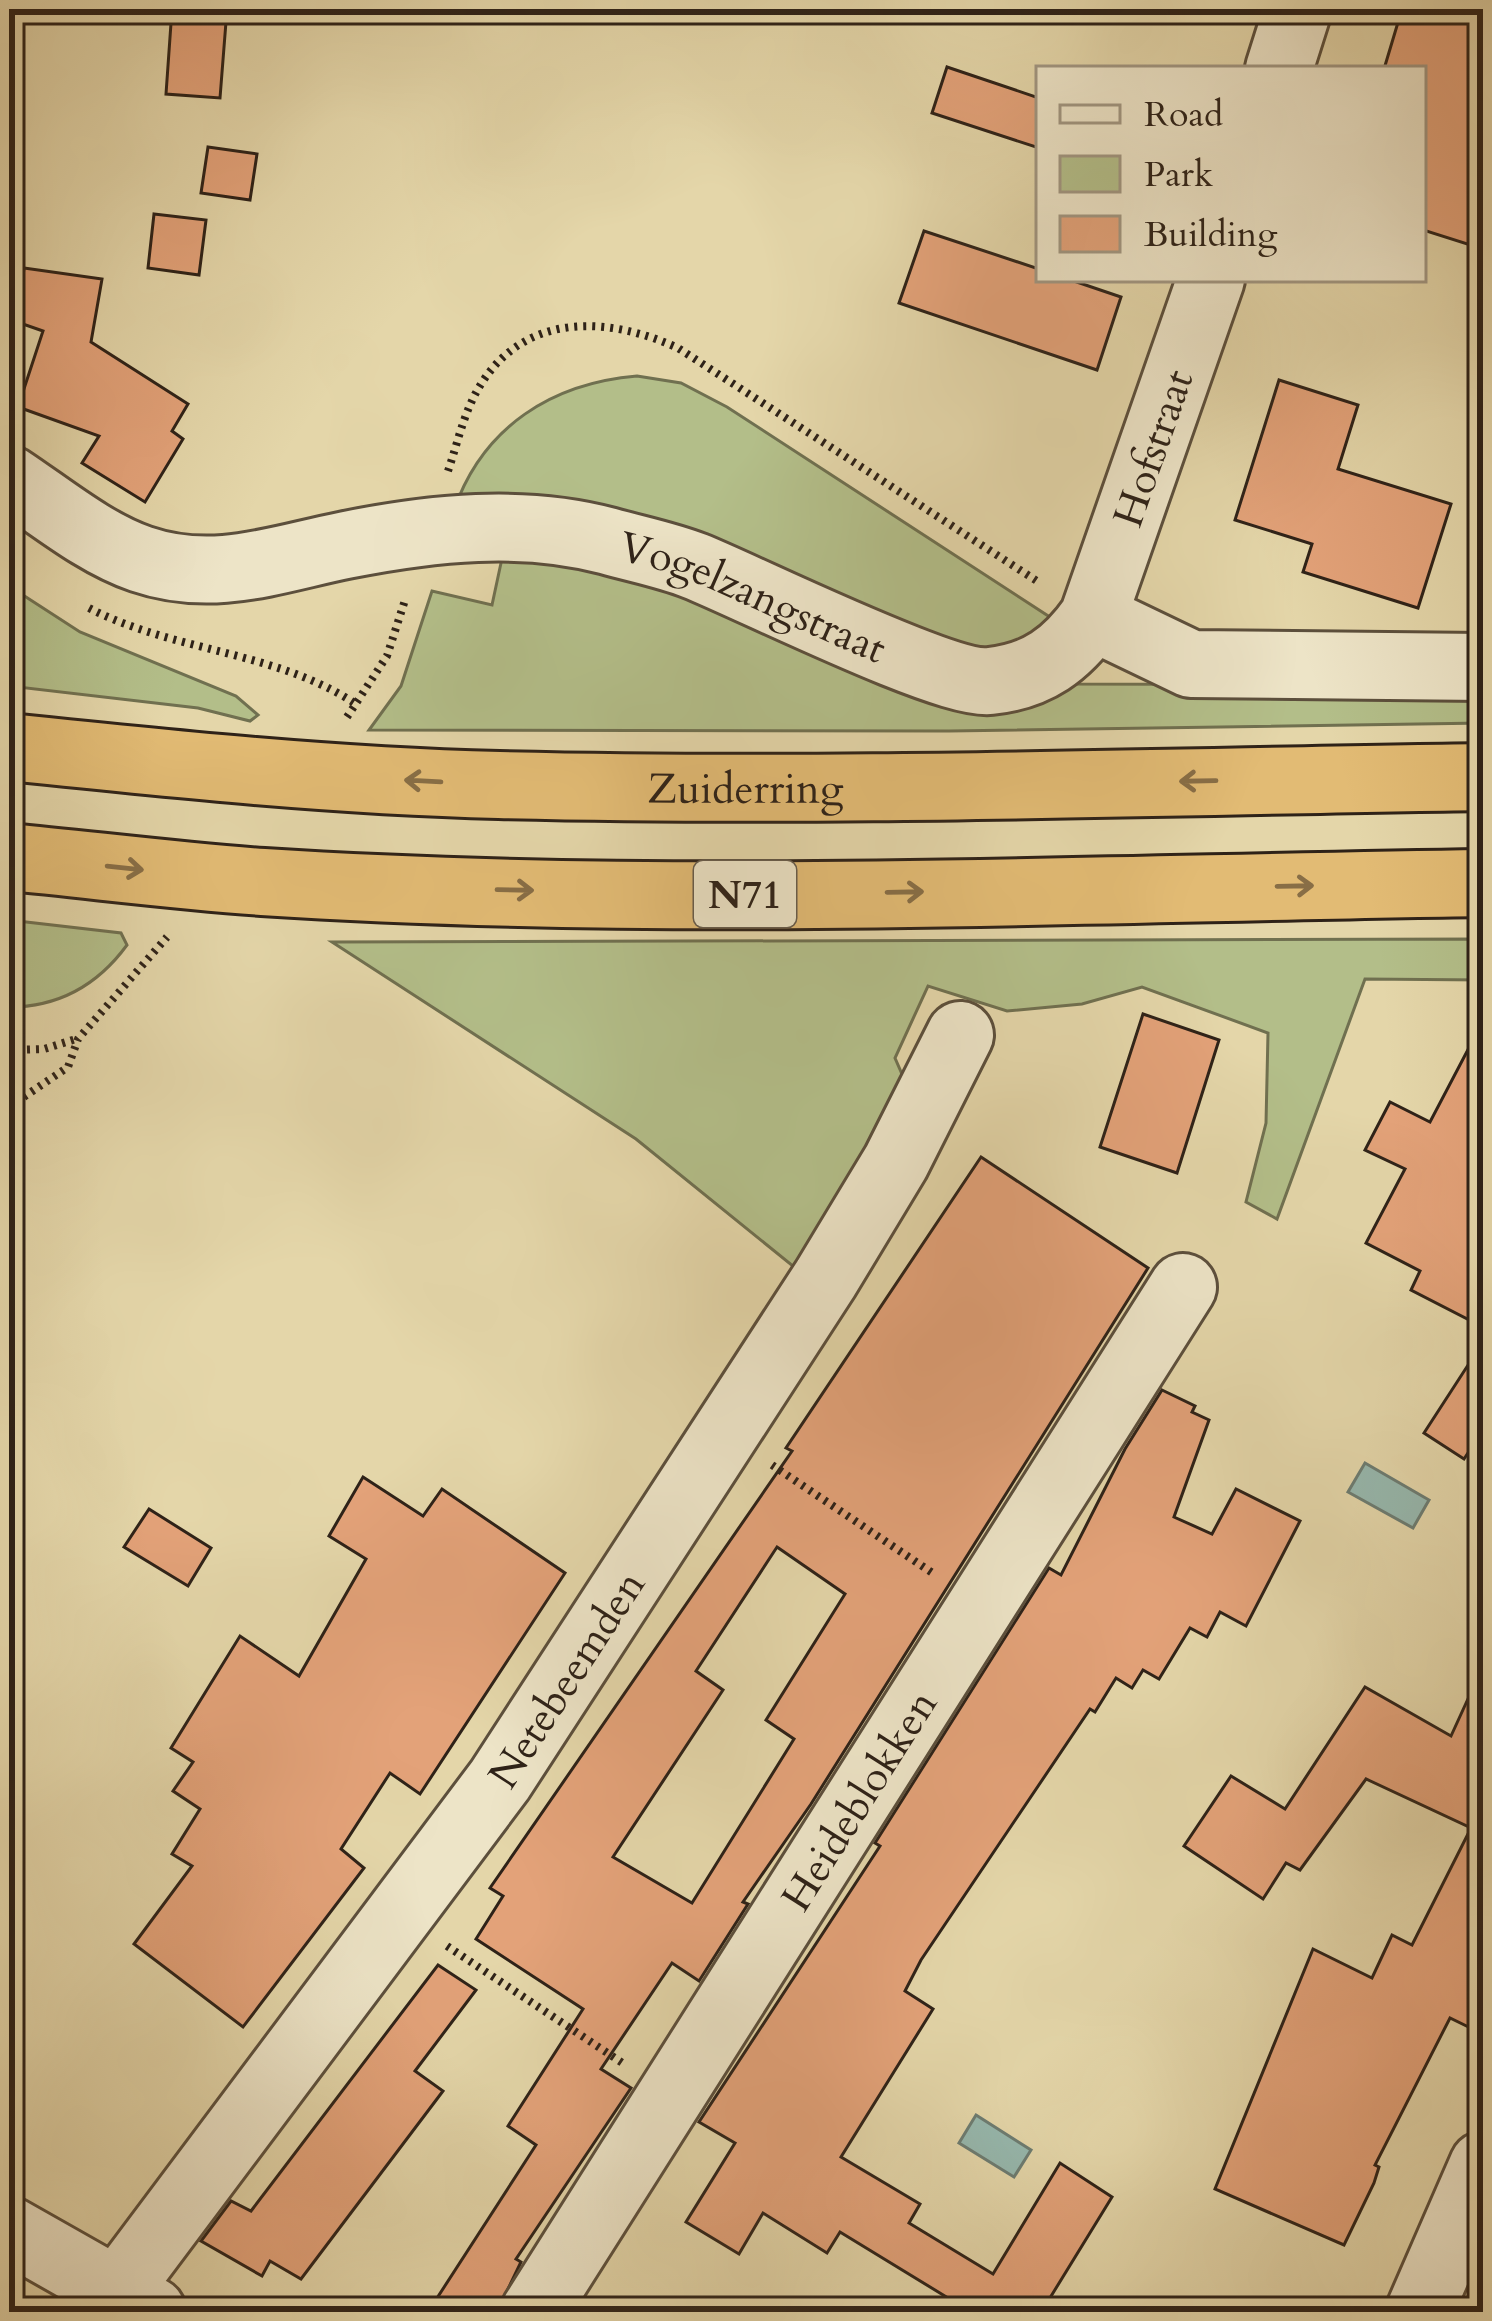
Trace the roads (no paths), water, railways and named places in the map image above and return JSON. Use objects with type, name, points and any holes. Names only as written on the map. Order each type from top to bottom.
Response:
[{"type":"highway","name":"Zuiderring","points":[[9,748],[195,766],[495,785],[750,789],[1483,776]]},
{"type":"highway","name":"N71","points":[[9,857],[262,881],[502,890],[756,894],[1483,883]]},
{"type":"street","points":[[1280,66],[1298,9]]},
{"type":"street","name":"Hofstraat","points":[[1093,616],[1210,282]]},
{"type":"street","name":"Vogelzangstraat","points":[[9,479],[141,559],[200,570],[255,569],[424,531],[492,528],[580,534],[689,563],[939,670],[986,682],[1032,672],[1070,650],[1093,616]]},
{"type":"street","points":[[1093,616],[1191,664],[1483,667]]},
{"type":"street","name":"Netebeemden","points":[[136,2301],[400,1916],[500,1780],[726,1434],[896,1162],[960,1035]]},
{"type":"street","name":"Heideblokken","points":[[534,2312],[1183,1287]]},
{"type":"street","points":[[1419,2312],[1483,2165]]},
{"type":"street","points":[[9,2230],[136,2301]]},
{"type":"water","points":[[1365,1463],[1429,1500],[1413,1528],[1348,1492]]},
{"type":"water","points":[[976,2115],[1031,2150],[1014,2177],[959,2143]]}]
